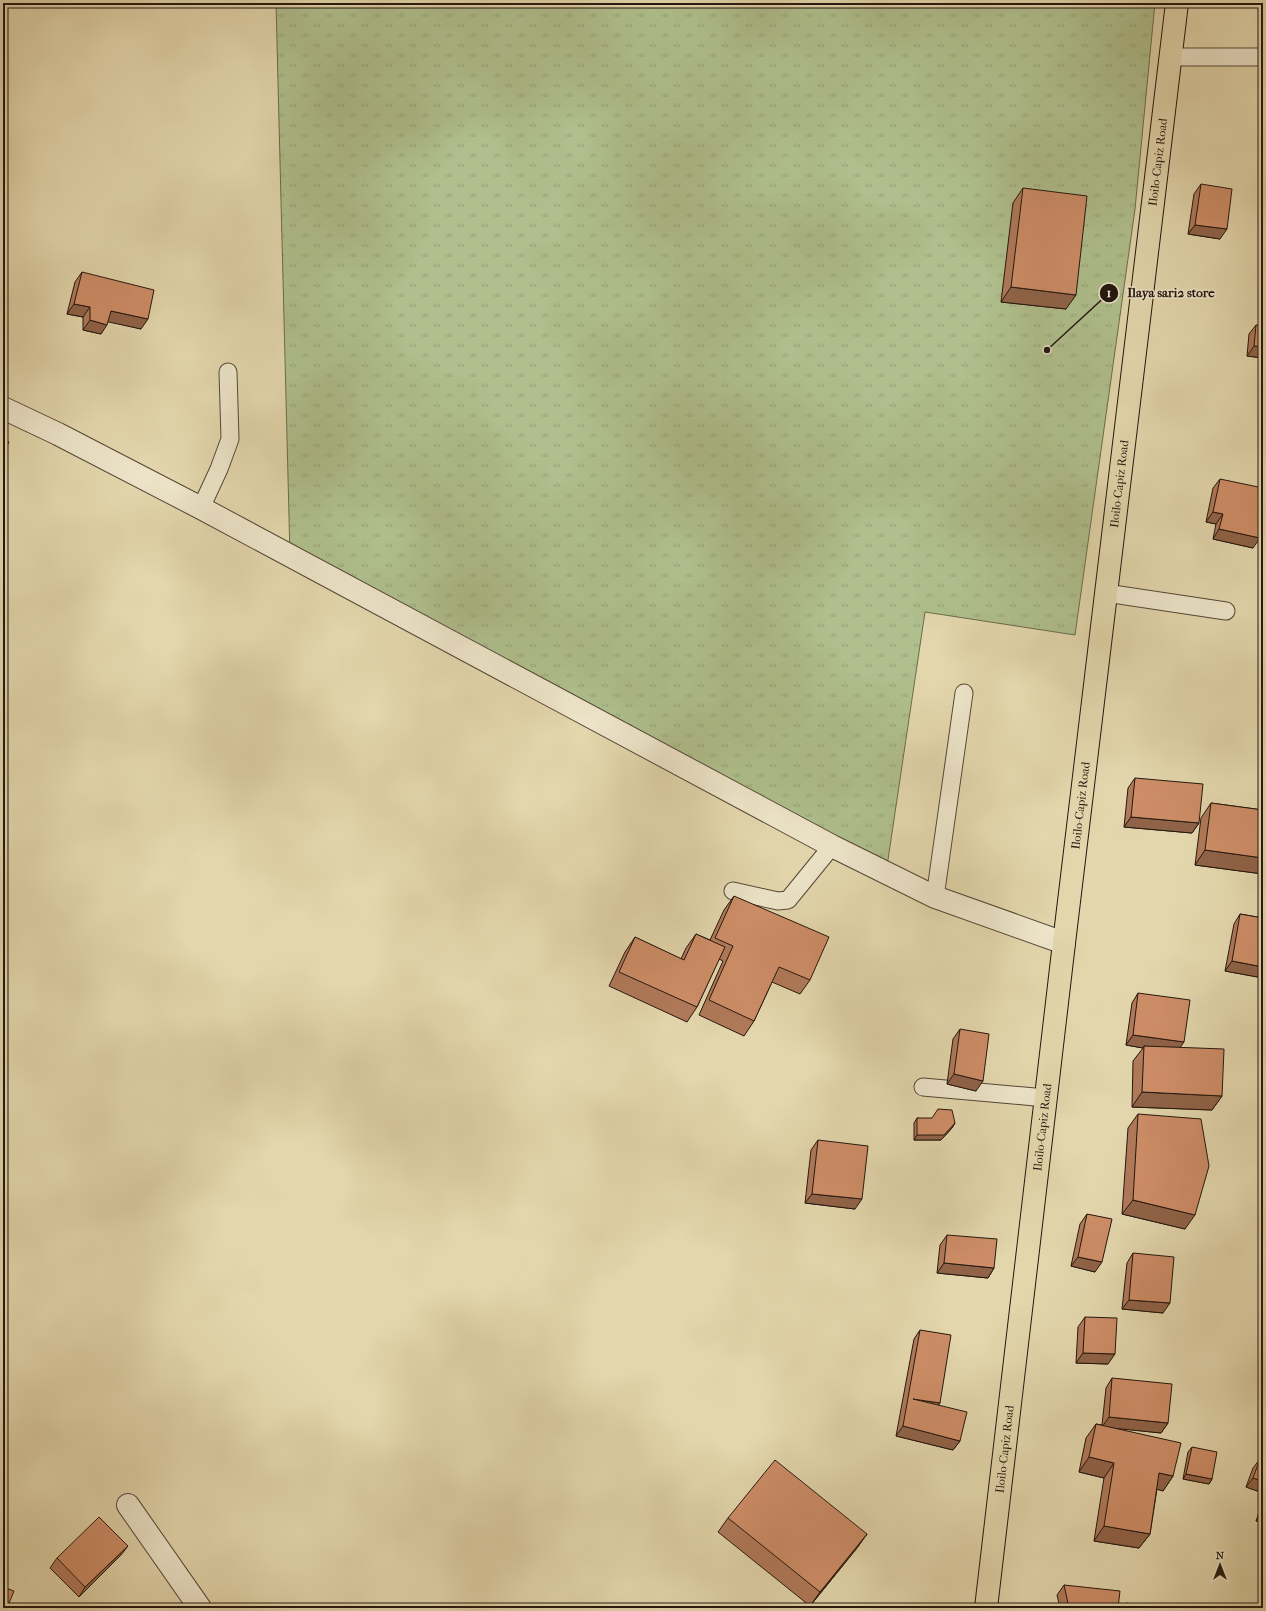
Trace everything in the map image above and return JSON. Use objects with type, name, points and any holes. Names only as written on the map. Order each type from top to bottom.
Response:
[{"type":"main road","name":"Iloilo-Capiz Road","points":[[986,1608],[1177,3]]},
{"type":"street","points":[[3,408],[58,434],[201,508],[832,846],[935,897],[1064,943]]},
{"type":"street","points":[[128,1505],[200,1608]]},
{"type":"lane","points":[[1170,57],[1263,57]]},
{"type":"lane","points":[[201,508],[219,469],[230,439],[228,372]]},
{"type":"lane","points":[[1106,593],[1226,610]]},
{"type":"lane","points":[[935,897],[964,693]]},
{"type":"lane","points":[[733,891],[778,901],[788,900],[832,846]]},
{"type":"lane","points":[[923,1087],[1046,1098]]},
{"type":"green space","points":[[276,3],[1155,3],[1135,209],[1075,635],[925,612],[886,873],[290,556]]},
{"type":"building","points":[[1201,184],[1232,189],[1227,229],[1195,225]]},
{"type":"building","points":[[1023,188],[1087,196],[1076,295],[1011,287]]},
{"type":"building","points":[[82,272],[154,290],[148,319],[111,311],[107,325],[90,320],[90,307],[74,304]]},
{"type":"building","points":[[1256,325],[1263,325],[1263,347],[1254,346]]},
{"type":"building","points":[[3,439],[9,442],[3,453]]},
{"type":"building","points":[[1220,479],[1263,488],[1263,524],[1260,538],[1219,529],[1223,514],[1213,512]]},
{"type":"building","points":[[1135,778],[1203,784],[1199,823],[1131,817]]},
{"type":"building","points":[[1211,803],[1263,810],[1263,858],[1205,850]]},
{"type":"building","points":[[734,896],[829,937],[810,980],[779,967],[754,1021],[709,1000],[733,946],[715,938]]},
{"type":"building","points":[[1240,914],[1263,918],[1263,967],[1232,961]]},
{"type":"building","points":[[696,934],[725,947],[697,1007],[619,972],[635,937],[684,960]]},
{"type":"building","points":[[1138,993],[1190,1000],[1184,1042],[1133,1035]]},
{"type":"building","points":[[960,1029],[989,1034],[983,1081],[954,1074]]},
{"type":"building","points":[[1144,1046],[1224,1049],[1222,1096],[1142,1092]]},
{"type":"building","points":[[938,1109],[952,1110],[955,1123],[944,1135],[917,1135],[917,1118],[932,1118]]},
{"type":"building","points":[[1138,1114],[1201,1119],[1209,1166],[1195,1215],[1133,1200]]},
{"type":"building","points":[[818,1140],[868,1146],[862,1199],[812,1194]]},
{"type":"building","points":[[1087,1214],[1112,1219],[1102,1262],[1078,1257]]},
{"type":"building","points":[[947,1235],[997,1239],[994,1268],[944,1263]]},
{"type":"building","points":[[1133,1253],[1174,1257],[1170,1303],[1129,1300]]},
{"type":"building","points":[[1085,1317],[1117,1318],[1115,1354],[1083,1353]]},
{"type":"building","points":[[920,1330],[951,1335],[940,1403],[913,1399],[967,1412],[960,1441],[903,1426]]},
{"type":"building","points":[[1112,1378],[1172,1384],[1168,1423],[1109,1417]]},
{"type":"building","points":[[1096,1424],[1181,1443],[1173,1476],[1159,1473],[1150,1534],[1104,1526],[1114,1463],[1089,1457]]},
{"type":"building","points":[[1192,1447],[1217,1452],[1212,1479],[1186,1474]]},
{"type":"building","points":[[1260,1459],[1263,1460],[1263,1481],[1253,1478]]},
{"type":"building","points":[[775,1460],[867,1534],[820,1592],[728,1518]]},
{"type":"building","points":[[99,1517],[128,1546],[85,1587],[57,1558]]},
{"type":"building","points":[[1064,1585],[1120,1591],[1118,1608],[1069,1608]]},
{"type":"building","points":[[3,1587],[14,1591],[7,1608],[3,1608]]},
{"type":"building","points":[[1127,1603],[1142,1608],[1127,1608]]},
{"type":"place","name":"Ilaya sari2 store","points":[[1047,350]]}]
